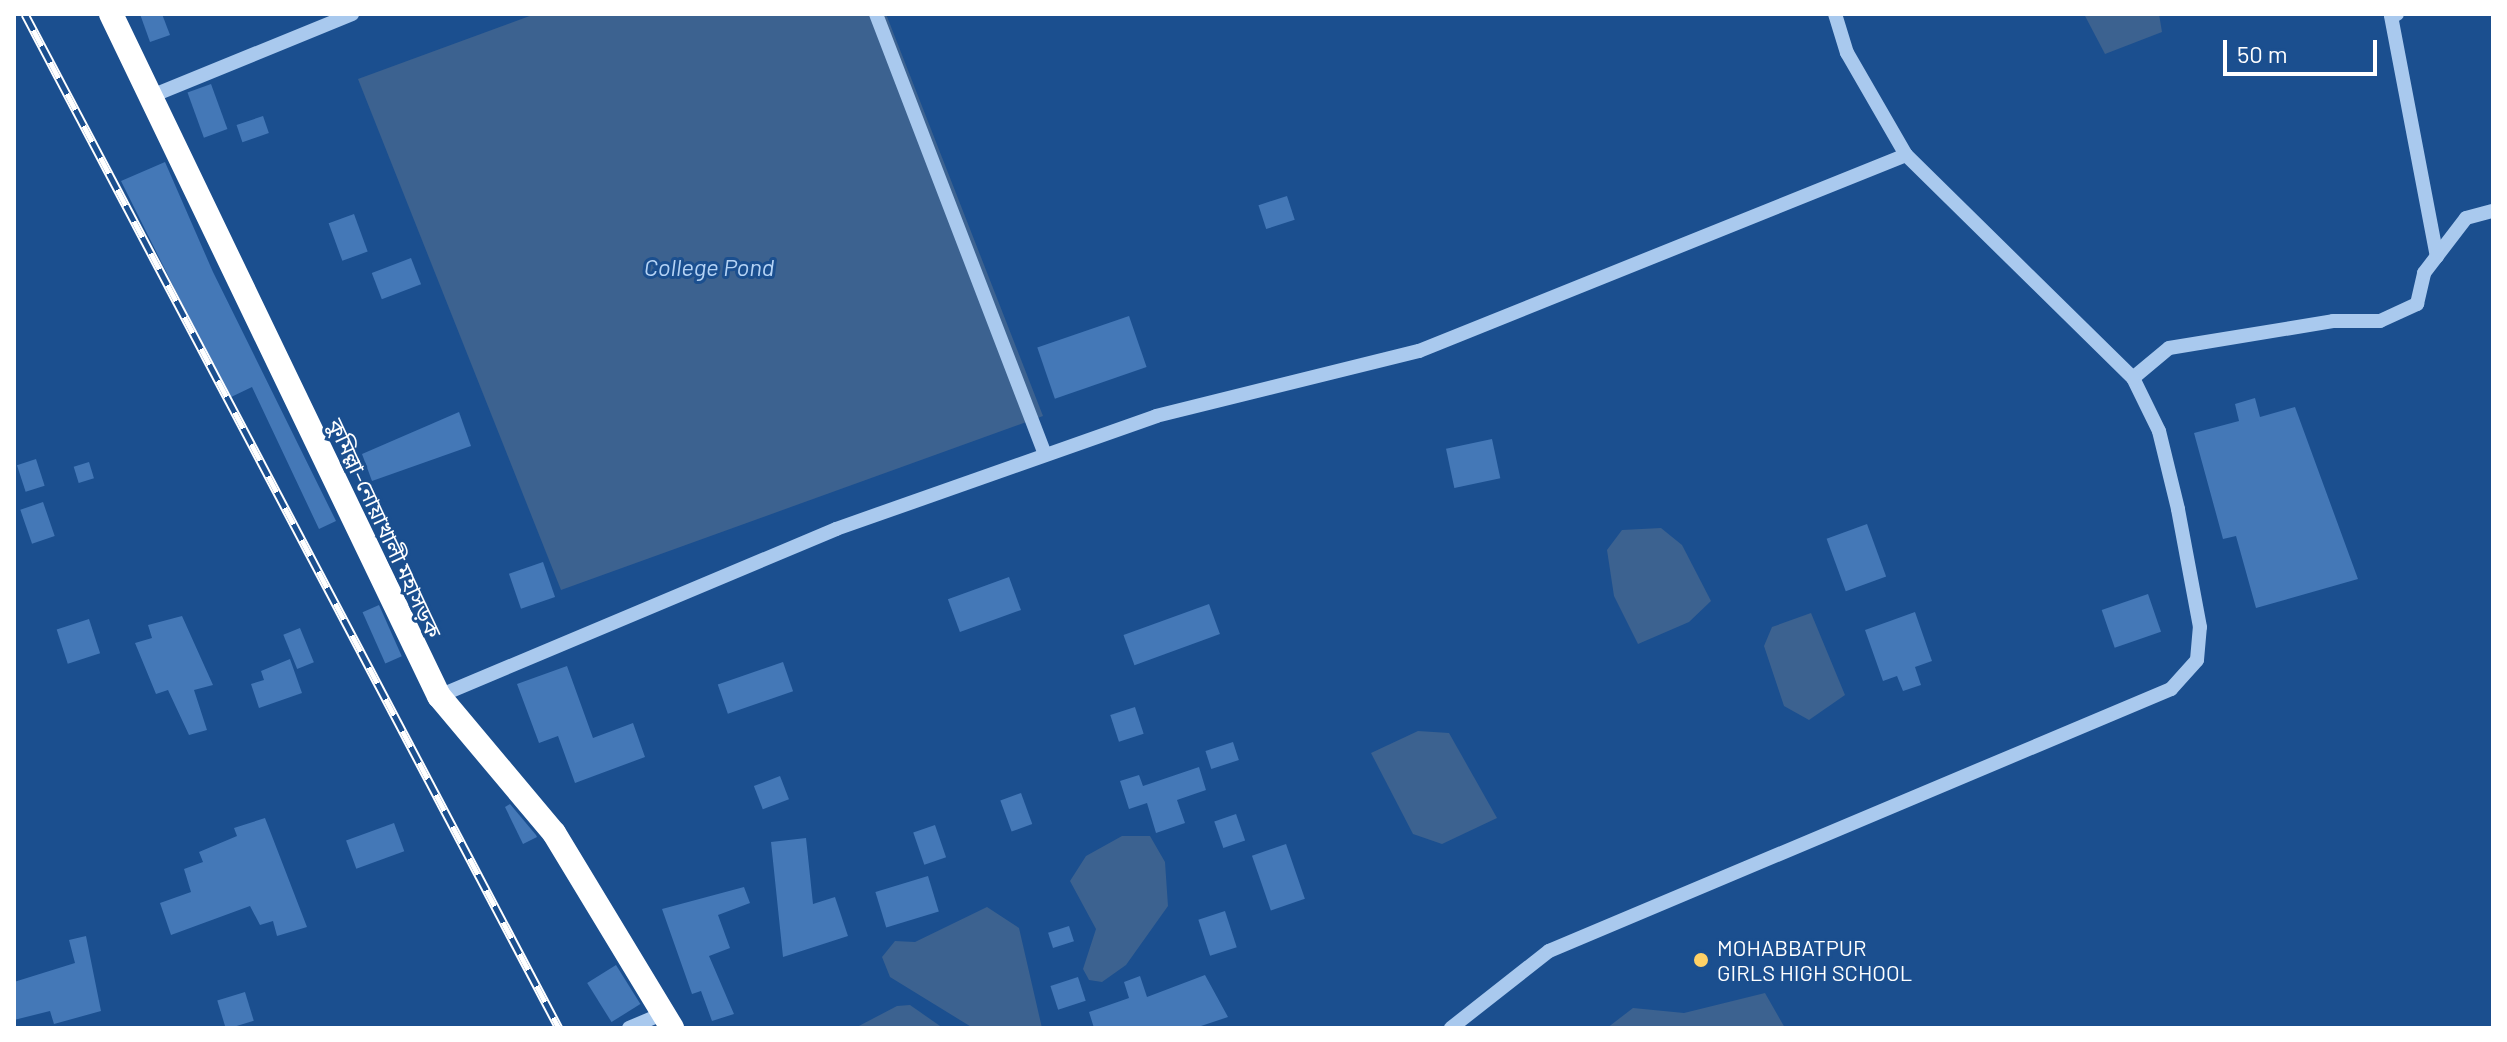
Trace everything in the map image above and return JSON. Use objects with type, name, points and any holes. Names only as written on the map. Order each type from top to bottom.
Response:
[{"type":"highway","name":"কুমিল্লা–নোয়াখালী মহাসড়ক","points":[[111,14],[154,95],[439,696],[554,833],[668,1021]]},
{"type":"street","points":[[154,95],[352,14]]},
{"type":"street","points":[[876,14],[1045,455]]},
{"type":"street","points":[[1451,1028],[1549,951],[2171,689],[2197,660],[2200,627],[2159,431],[2133,378],[1906,155],[1847,53],[1835,14]]},
{"type":"street","points":[[2397,14],[2391,16],[2437,257]]},
{"type":"street","points":[[439,696],[836,529],[1156,416],[1419,351],[1906,155]]},
{"type":"street","points":[[2133,378],[2169,348],[2333,321],[2380,321],[2417,304],[2424,273],[2466,218],[2493,211]]},
{"type":"street","points":[[629,1028],[668,1021]]},
{"type":"water","name":"College Pond","points":[[535,14],[886,14],[1043,416],[561,590],[358,79]]},
{"type":"water","points":[[2084,14],[2159,14],[2162,32],[2105,54]]},
{"type":"water","points":[[1661,528],[1682,545],[1711,601],[1689,622],[1638,644],[1614,596],[1607,550],[1622,530]]},
{"type":"water","points":[[1811,613],[1845,695],[1809,720],[1784,706],[1764,646],[1772,627]]},
{"type":"water","points":[[1418,731],[1449,733],[1497,818],[1442,844],[1413,834],[1371,753]]},
{"type":"water","points":[[1122,836],[1150,836],[1165,862],[1168,906],[1126,965],[1102,982],[1089,980],[1083,969],[1096,929],[1070,881],[1086,856]]},
{"type":"water","points":[[987,907],[1019,928],[1042,1028],[973,1028],[890,977],[882,957],[895,941],[915,942]]},
{"type":"water","points":[[1765,993],[1785,1028],[1607,1028],[1633,1008],[1684,1013]]},
{"type":"water","points":[[910,1005],[943,1028],[855,1028],[897,1006]]},
{"type":"building","points":[[140,14],[162,14],[170,35],[150,42]]},
{"type":"building","points":[[211,84],[227,129],[204,138],[188,93]]},
{"type":"building","points":[[263,116],[269,133],[242,142],[237,125]]},
{"type":"building","points":[[165,162],[213,272],[336,521],[319,529],[252,387],[229,398],[121,181]]},
{"type":"building","points":[[1287,196],[1295,220],[1266,229],[1258,205]]},
{"type":"building","points":[[354,214],[368,252],[342,261],[329,223]]},
{"type":"building","points":[[411,258],[421,284],[382,299],[372,273]]},
{"type":"building","points":[[1129,316],[1147,367],[1055,399],[1037,348]]},
{"type":"building","points":[[2255,398],[2260,417],[2295,407],[2358,579],[2256,608],[2236,536],[2223,539],[2194,433],[2239,421],[2235,404]]},
{"type":"building","points":[[459,412],[471,446],[372,481],[362,454]]},
{"type":"building","points":[[1492,439],[1500,478],[1454,488],[1446,449]]},
{"type":"building","points":[[36,459],[45,486],[26,492],[17,465]]},
{"type":"building","points":[[89,462],[94,478],[79,483],[74,467]]},
{"type":"building","points":[[43,502],[55,536],[32,544],[20,510]]},
{"type":"building","points":[[1867,524],[1886,577],[1846,591],[1827,539]]},
{"type":"building","points":[[543,562],[555,597],[521,609],[509,574]]},
{"type":"building","points":[[1009,577],[1021,610],[960,632],[948,599]]},
{"type":"building","points":[[2148,594],[2161,632],[2115,648],[2102,610]]},
{"type":"building","points":[[1209,604],[1220,634],[1134,665],[1123,635]]},
{"type":"building","points":[[379,605],[402,656],[385,663],[363,612]]},
{"type":"building","points":[[1915,612],[1932,661],[1915,667],[1921,685],[1903,691],[1897,676],[1883,681],[1865,630]]},
{"type":"building","points":[[182,616],[213,685],[194,690],[207,730],[189,735],[168,690],[156,694],[135,643],[152,638],[148,625]]},
{"type":"building","points":[[89,619],[100,653],[68,664],[57,630]]},
{"type":"building","points":[[300,628],[314,662],[297,669],[283,635]]},
{"type":"building","points":[[290,659],[302,693],[259,708],[251,684],[264,680],[261,671]]},
{"type":"building","points":[[783,662],[793,691],[728,714],[718,684]]},
{"type":"building","points":[[567,666],[593,738],[633,723],[645,757],[575,783],[558,736],[539,743],[517,684]]},
{"type":"building","points":[[1135,707],[1144,734],[1119,742],[1110,715]]},
{"type":"building","points":[[1233,742],[1239,760],[1211,769],[1205,751]]},
{"type":"building","points":[[1199,767],[1206,790],[1177,800],[1185,823],[1156,833],[1147,803],[1129,809],[1120,781],[1139,775],[1143,786]]},
{"type":"building","points":[[780,776],[789,799],[763,809],[754,786]]},
{"type":"building","points":[[1021,793],[1032,824],[1012,832],[1000,801]]},
{"type":"building","points":[[510,804],[537,837],[523,844],[505,807]]},
{"type":"building","points":[[1236,814],[1245,840],[1223,848],[1214,821]]},
{"type":"building","points":[[265,818],[307,927],[277,936],[273,921],[260,925],[250,906],[171,935],[160,903],[191,892],[184,869],[203,862],[199,852],[237,836],[234,828]]},
{"type":"building","points":[[394,823],[404,851],[356,869],[346,840]]},
{"type":"building","points":[[935,825],[946,857],[924,865],[913,832]]},
{"type":"building","points":[[806,838],[813,904],[835,897],[848,936],[783,957],[771,842]]},
{"type":"building","points":[[1286,844],[1305,899],[1271,911],[1252,856]]},
{"type":"building","points":[[928,876],[939,911],[886,927],[875,892]]},
{"type":"building","points":[[744,887],[750,903],[718,915],[730,948],[709,956],[734,1014],[712,1021],[701,991],[692,994],[662,909]]},
{"type":"building","points":[[1225,911],[1237,947],[1210,956],[1198,920]]},
{"type":"building","points":[[1069,926],[1074,941],[1053,948],[1048,933]]},
{"type":"building","points":[[86,936],[101,1011],[54,1024],[50,1011],[14,1020],[14,982],[75,963],[69,940]]},
{"type":"building","points":[[616,965],[640,1004],[612,1022],[587,983]]},
{"type":"building","points":[[1205,975],[1228,1017],[1195,1028],[1094,1028],[1089,1012],[1129,998],[1124,982],[1140,976],[1147,997]]},
{"type":"building","points":[[1078,977],[1086,1001],[1058,1010],[1050,986]]},
{"type":"building","points":[[245,992],[254,1021],[226,1028],[217,1000]]},
{"type":"railway","points":[[25,14],[559,1028]]},
{"type":"place","name":"MOHABBATPUR GIRLS HIGH SCHOOL","points":[[1701,960]]}]
